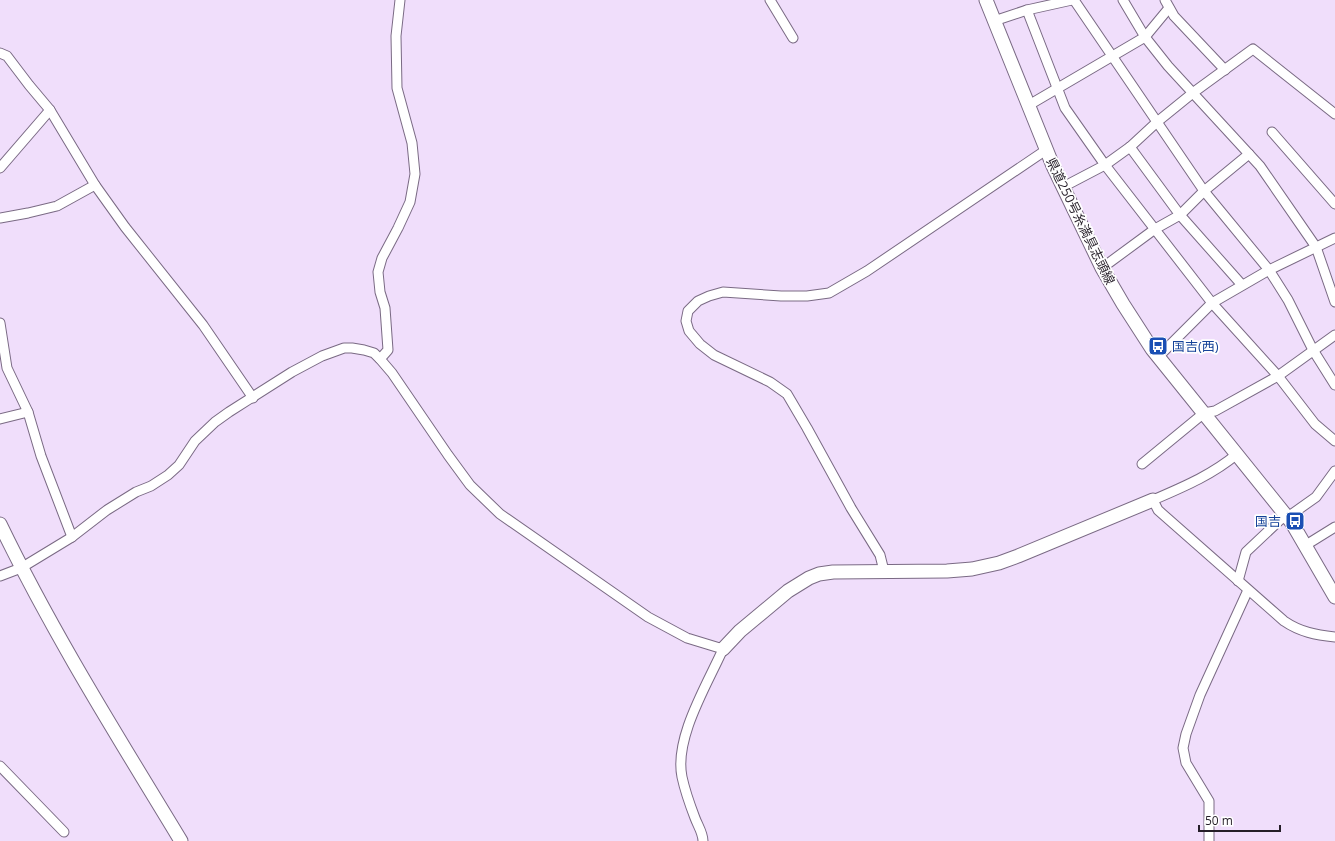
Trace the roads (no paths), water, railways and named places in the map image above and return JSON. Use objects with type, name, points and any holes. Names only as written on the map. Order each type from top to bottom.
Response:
[{"type":"street","points":[[380,359],[388,350],[385,308],[380,292],[378,272],[382,258],[410,202],[415,174],[412,144],[397,88],[396,36],[400,0]]},
{"type":"street","points":[[770,0],[793,38]]},
{"type":"street","name":"県道250号糸満具志頭線","points":[[986,0],[1062,187],[1102,268],[1123,304],[1158,357],[1292,523],[1335,597]]},
{"type":"street","points":[[994,21],[1027,10],[1073,0],[1204,191],[1269,270],[1288,300],[1312,350],[1335,386]]},
{"type":"street","points":[[1123,0],[1144,37],[1168,66],[1194,92],[1260,166],[1316,247],[1335,302]]},
{"type":"street","points":[[1029,105],[1144,37],[1167,4],[1174,16],[1225,70]]},
{"type":"street","points":[[1027,10],[1065,108],[1105,165],[1212,303],[1278,376],[1315,424],[1335,441]]},
{"type":"street","points":[[1062,187],[1105,165],[1130,147],[1157,122],[1194,92],[1253,49],[1335,114]]},
{"type":"street","points":[[0,53],[7,56],[50,110],[95,185],[125,227],[203,325],[253,398]]},
{"type":"street","points":[[0,168],[50,110]]},
{"type":"street","points":[[1272,132],[1335,204]]},
{"type":"street","points":[[1130,147],[1180,215],[1242,285]]},
{"type":"street","points":[[884,571],[880,555],[851,508],[787,394],[770,382],[714,355],[700,344],[689,331],[686,321],[688,311],[698,301],[723,292],[787,296],[807,296],[829,293],[867,271],[1046,150]]},
{"type":"street","points":[[1102,268],[1155,229],[1180,215],[1204,191],[1249,154]]},
{"type":"street","points":[[0,218],[57,206],[95,185]]},
{"type":"street","points":[[1158,357],[1212,303],[1269,270],[1335,238]]},
{"type":"street","points":[[0,323],[7,368],[28,412],[41,456],[72,537]]},
{"type":"street","points":[[1142,464],[1204,413],[1215,412],[1278,376],[1312,350],[1335,335]]},
{"type":"street","points":[[0,576],[21,568],[72,537],[107,510],[136,492],[151,486],[168,476],[179,465],[195,441],[205,431],[225,415],[292,372],[334,351],[344,348],[364,350],[374,353],[392,373],[448,456],[470,485],[500,514],[648,617],[687,638],[723,649]]},
{"type":"street","points":[[0,419],[28,412]]},
{"type":"street","points":[[702,841],[703,836],[695,818],[682,778],[680,765],[681,752],[688,726],[700,696],[723,649],[740,631],[788,591],[809,578],[819,574],[833,572],[947,571],[972,569],[998,563],[1153,500],[1202,478],[1227,463],[1237,454]]},
{"type":"street","points":[[1238,581],[1246,552],[1280,520],[1292,514],[1316,497],[1335,471]]},
{"type":"street","points":[[1153,500],[1158,510],[1284,622],[1293,628],[1313,634],[1335,637]]},
{"type":"street","points":[[0,524],[21,568],[98,704],[181,841]]},
{"type":"street","points":[[1306,545],[1335,527]]},
{"type":"street","points":[[1209,841],[1209,801],[1186,763],[1183,748],[1186,734],[1200,695],[1248,590]]},
{"type":"street","points":[[0,766],[64,832]]},
{"type":"place","name":"国吉(西)","points":[[1158,346]]},
{"type":"place","name":"国吉","points":[[1295,521]]}]
